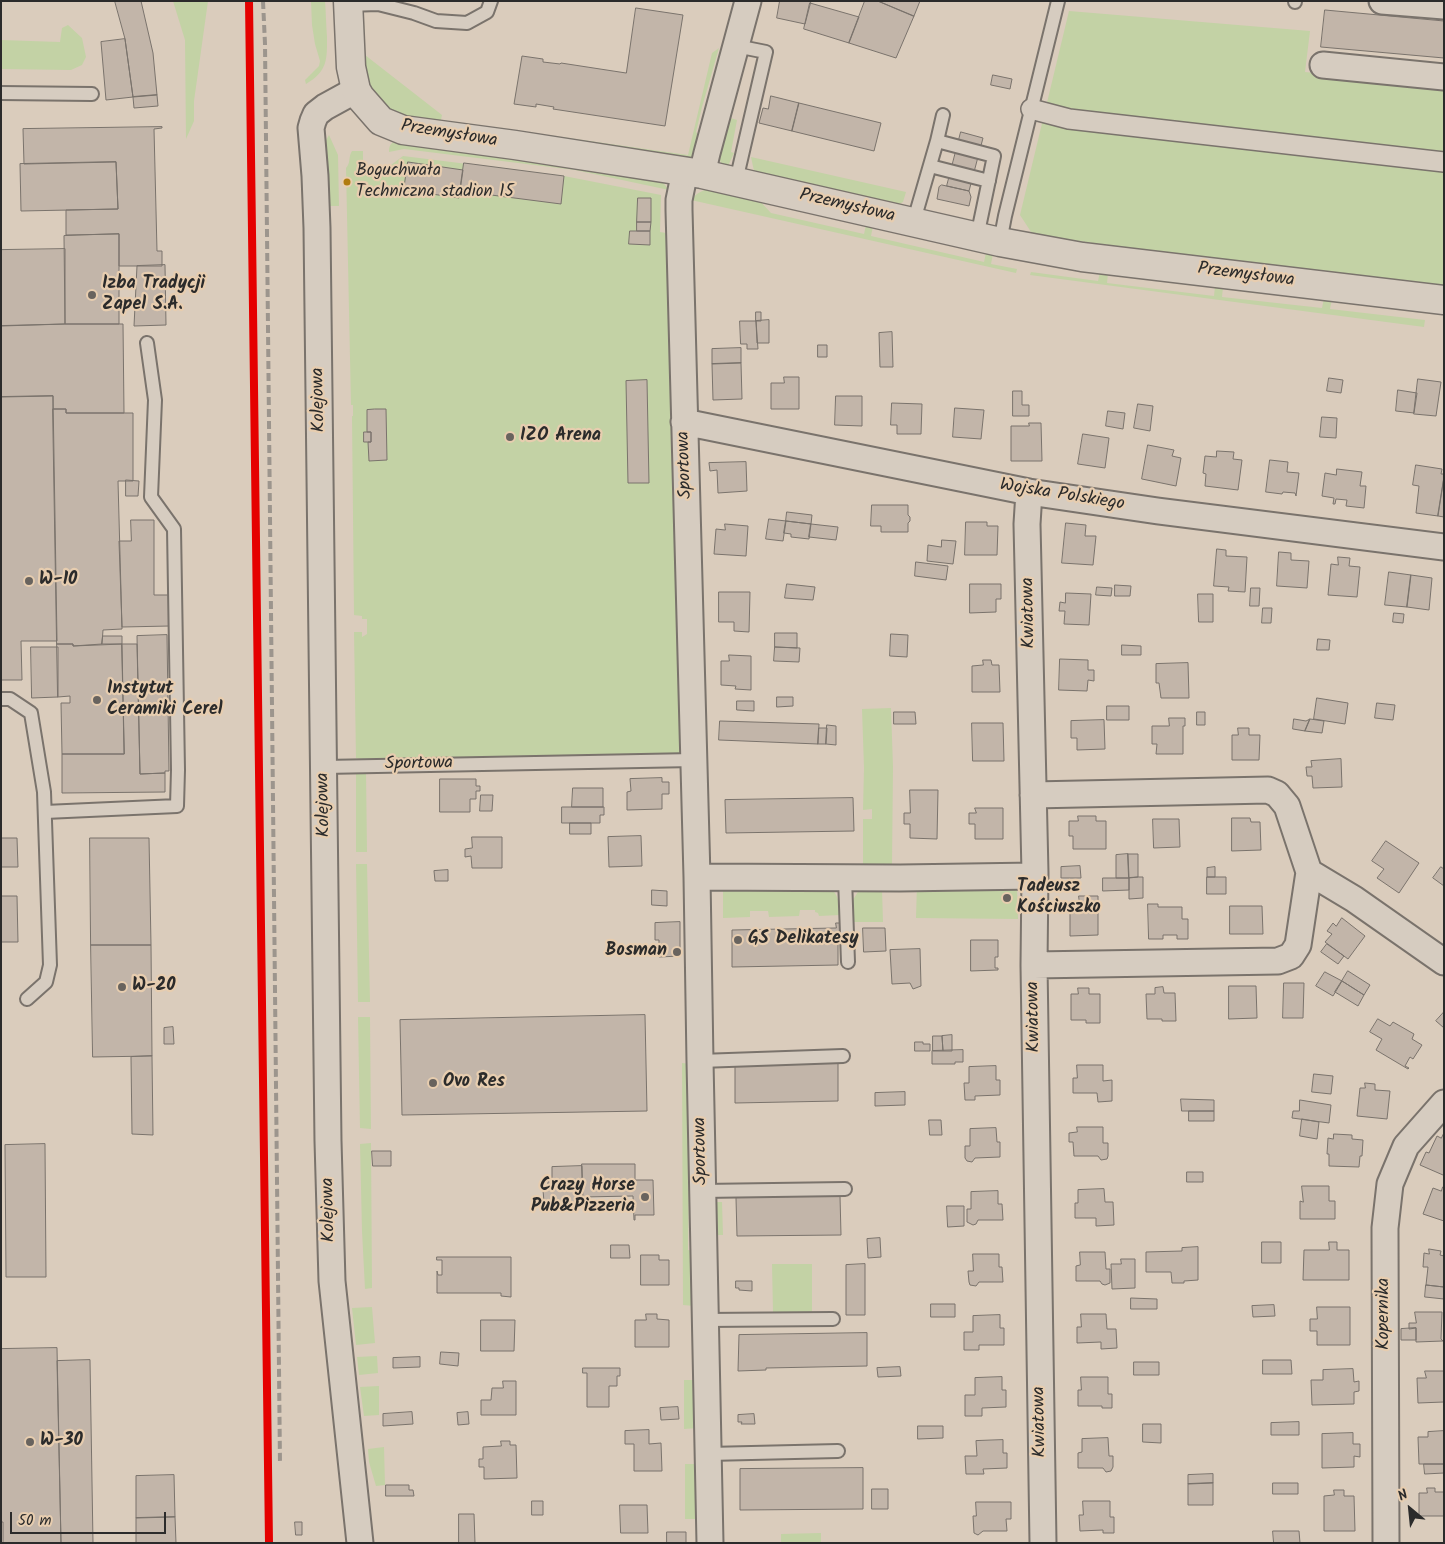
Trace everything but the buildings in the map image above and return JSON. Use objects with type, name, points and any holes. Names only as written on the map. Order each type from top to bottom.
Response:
[{"type":"street","name":"Sportowa","points":[[710,1543],[697,877],[679,200],[706,153],[748,1]]},
{"type":"street","points":[[1382,1],[1444,6]]},
{"type":"street","name":"Przemysłowa","points":[[348,3],[350,67],[356,90],[381,121],[403,130],[694,172],[736,181],[918,211],[1082,257],[1444,300]]},
{"type":"street","points":[[1323,66],[1444,77]]},
{"type":"street","name":"Kolejowa","points":[[356,90],[316,114],[311,128],[317,228],[328,1141],[332,1281],[360,1543]]},
{"type":"street","points":[[1031,109],[1069,119],[1444,162]]},
{"type":"street","name":"Wojska Polskiego","points":[[684,422],[1029,492],[1158,511],[1444,547]]},
{"type":"street","name":"Kwiatowa","points":[[1029,492],[1027,524],[1035,876],[1034,965],[1044,1543]]},
{"type":"street","points":[[1033,795],[1268,790],[1277,794],[1288,806],[1309,872],[1298,945],[1291,956],[1278,961],[1034,965]]},
{"type":"street","points":[[1309,872],[1354,899],[1444,962]]},
{"type":"street","points":[[697,877],[1035,876]]},
{"type":"street","name":"Kopernika","points":[[1386,1543],[1384,1228],[1390,1184],[1406,1146],[1444,1103]]},
{"type":"lane","points":[[348,3],[378,4],[436,21],[467,23],[487,12],[492,1]]},
{"type":"lane","points":[[986,231],[1005,216],[1058,1]]},
{"type":"lane","points":[[736,46],[766,52],[736,181]]},
{"type":"lane","points":[[1,93],[92,94]]},
{"type":"lane","points":[[918,211],[943,115]]},
{"type":"lane","points":[[937,141],[994,156],[989,181],[986,231]]},
{"type":"lane","points":[[930,166],[989,181]]},
{"type":"lane","points":[[45,812],[178,806],[174,529],[151,497],[155,400],[147,343]]},
{"type":"lane","points":[[1,699],[10,699],[31,713],[44,792],[50,965],[46,982],[27,999]]},
{"type":"lane","name":"Sportowa","points":[[324,767],[694,760]]},
{"type":"lane","points":[[845,878],[848,962]]},
{"type":"lane","points":[[700,1061],[844,1056]]},
{"type":"lane","points":[[702,1191],[845,1189]]},
{"type":"lane","points":[[705,1320],[833,1319]]},
{"type":"lane","points":[[708,1454],[838,1451]]},
{"type":"green space","points":[[173,1],[208,1],[194,101],[194,121],[186,139],[185,40]]},
{"type":"green space","points":[[311,1],[325,1],[327,52],[325,64],[319,74],[306,84],[305,80],[319,66],[320,61],[312,25]]},
{"type":"green space","points":[[1069,11],[1310,31],[1305,72],[1444,86],[1444,286],[1253,264],[1033,235],[1020,215]]},
{"type":"green space","points":[[364,20],[365,55],[442,115],[441,120],[688,155],[712,53],[719,48],[696,132],[702,140],[697,153],[689,160],[398,117],[375,97],[366,77],[362,55],[360,22]]},
{"type":"green space","points":[[68,25],[82,38],[86,57],[82,65],[71,70],[1,69],[1,40],[60,42],[62,28]]},
{"type":"green space","points":[[727,117],[737,120],[731,152],[734,153],[728,166],[722,165],[718,156]]},
{"type":"green space","points":[[329,135],[338,155],[339,206],[329,206],[327,204],[325,142]]},
{"type":"green space","points":[[398,141],[661,180],[669,190],[575,170],[404,149],[389,152],[391,144]]},
{"type":"green space","name":"IZO Arena","points":[[352,151],[363,151],[363,166],[387,168],[403,156],[564,176],[661,195],[660,232],[666,233],[680,754],[674,758],[366,761],[356,758],[354,632],[362,632],[362,637],[367,634],[367,619],[354,615],[353,405],[351,405],[346,168]]},
{"type":"green space","points":[[751,157],[906,192],[903,202],[899,204],[754,171]]},
{"type":"green space","points":[[712,189],[758,199],[771,213],[864,234],[866,225],[873,226],[871,236],[984,262],[986,253],[993,254],[991,264],[1017,269],[1016,273],[691,200],[700,192]]},
{"type":"green space","points":[[1031,272],[1098,281],[1100,272],[1108,273],[1107,283],[1214,296],[1215,286],[1223,287],[1222,297],[1322,308],[1324,298],[1332,299],[1330,309],[1425,320],[1424,327],[1030,275]]},
{"type":"green space","points":[[891,708],[893,767],[892,864],[863,864],[863,819],[872,819],[872,809],[863,810],[862,709]]},
{"type":"green space","points":[[356,772],[366,772],[367,852],[356,852]]},
{"type":"green space","points":[[356,864],[367,864],[370,1002],[358,1002]]},
{"type":"green space","points":[[917,884],[1017,887],[1018,919],[916,918]]},
{"type":"green space","points":[[723,886],[832,889],[839,901],[840,915],[819,916],[815,910],[800,910],[799,916],[769,917],[768,911],[750,911],[750,917],[723,918]]},
{"type":"green space","points":[[882,889],[883,922],[853,922],[853,900],[859,890]]},
{"type":"green space","points":[[358,1017],[370,1017],[371,1129],[360,1128]]},
{"type":"green space","points":[[682,1063],[691,1064],[688,1250],[694,1251],[694,1306],[683,1305]]},
{"type":"green space","points":[[371,1143],[372,1288],[365,1289],[360,1144]]},
{"type":"green space","points":[[712,1202],[722,1202],[723,1235],[713,1235]]},
{"type":"green space","points":[[772,1264],[812,1264],[812,1312],[773,1312]]},
{"type":"green space","points":[[372,1307],[375,1343],[356,1345],[352,1308]]},
{"type":"green space","points":[[377,1356],[378,1373],[359,1375],[357,1357]]},
{"type":"green space","points":[[684,1380],[697,1380],[698,1428],[684,1429]]},
{"type":"green space","points":[[379,1386],[379,1415],[364,1416],[360,1387]]},
{"type":"green space","points":[[384,1447],[385,1485],[376,1486],[369,1462],[368,1449]]},
{"type":"green space","points":[[685,1464],[694,1464],[699,1468],[699,1519],[685,1519]]},
{"type":"green space","points":[[821,1533],[821,1543],[781,1543],[781,1534]]},
{"type":"railway","points":[[263,1],[265,44],[280,1464]]},
{"type":"transit line","points":[[249,1],[269,1543]]},
{"type":"place","name":"Boguchwała Techniczna stadion 15","points":[[347,182]]},
{"type":"place","name":"Izba Tradycji Zapel S.A.","points":[[92,295]]},
{"type":"place","name":"IZO Arena","points":[[510,437]]},
{"type":"place","name":"W-10","points":[[29,581]]},
{"type":"place","name":"Instytut Ceramiki Cerel","points":[[97,700]]},
{"type":"place","name":"Tadeusz Kościuszko","points":[[1007,898]]},
{"type":"place","name":"GS Delikatesy","points":[[738,940]]},
{"type":"place","name":"Bosman","points":[[677,952]]},
{"type":"place","name":"W-20","points":[[122,987]]},
{"type":"place","name":"Ovo Res","points":[[433,1083]]},
{"type":"place","name":"Crazy Horse Pub&Pizzeria","points":[[645,1197]]},
{"type":"place","name":"W-30","points":[[30,1442]]}]
